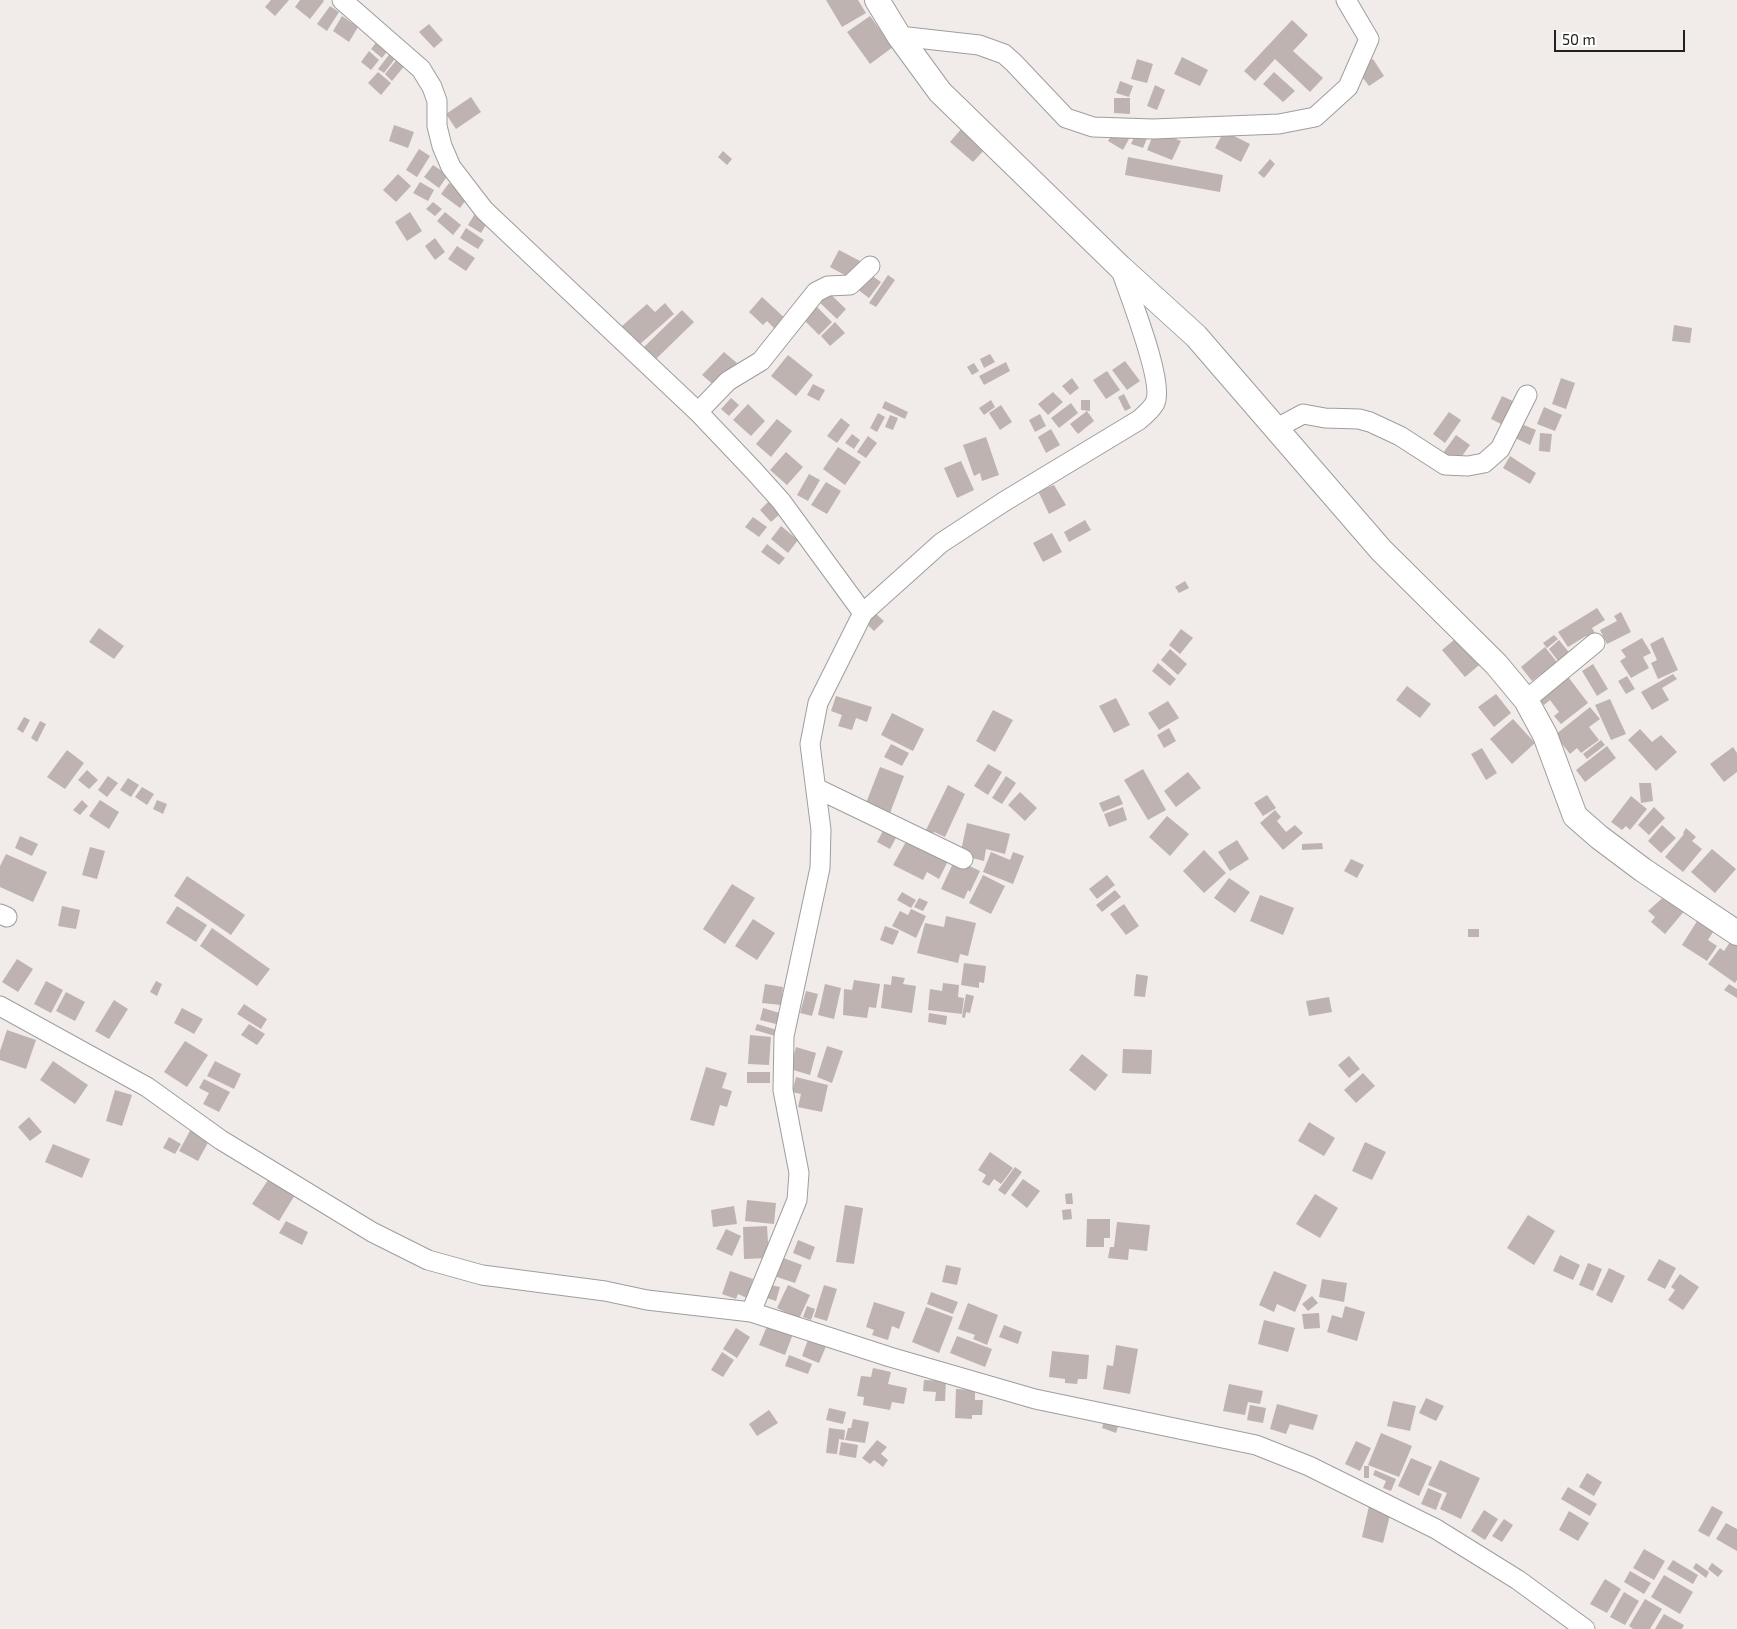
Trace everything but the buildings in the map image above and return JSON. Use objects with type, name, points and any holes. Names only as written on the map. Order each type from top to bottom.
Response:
[{"type":"street","points":[[342,0],[421,69],[432,87],[437,101],[437,126],[442,146],[456,174],[484,210],[698,412],[781,501],[863,613]]},
{"type":"street","points":[[877,0],[899,36],[940,92],[1120,268],[1196,336],[1381,550],[1483,650],[1526,700],[1545,735],[1575,816],[1599,837],[1643,870],[1737,933]]},
{"type":"street","points":[[899,36],[979,46],[1004,54],[1066,118],[1093,127],[1153,129],[1279,124],[1315,117],[1348,87],[1369,39],[1346,0]]},
{"type":"street","points":[[698,412],[728,382],[761,361],[816,292],[828,286],[850,285],[870,266]]},
{"type":"street","points":[[751,1312],[797,1200],[799,1188],[799,1173],[783,1090],[784,1036],[820,868],[821,830],[818,789],[810,744],[818,703],[863,613],[941,543],[1005,501],[1139,420],[1149,411],[1155,402],[1157,391],[1155,376],[1120,268]]},
{"type":"street","points":[[1276,428],[1303,414],[1325,418],[1359,419],[1400,436],[1444,465],[1468,466],[1484,463],[1500,449],[1527,395]]},
{"type":"street","points":[[1526,700],[1594,643]]},
{"type":"street","points":[[818,789],[963,859]]},
{"type":"street","points":[[0,1006],[72,1043],[148,1087],[221,1140],[372,1232],[428,1260],[482,1275],[597,1290],[647,1300],[751,1312],[890,1357],[1035,1399],[1256,1445],[1309,1466],[1436,1529],[1518,1580],[1585,1629]]}]
